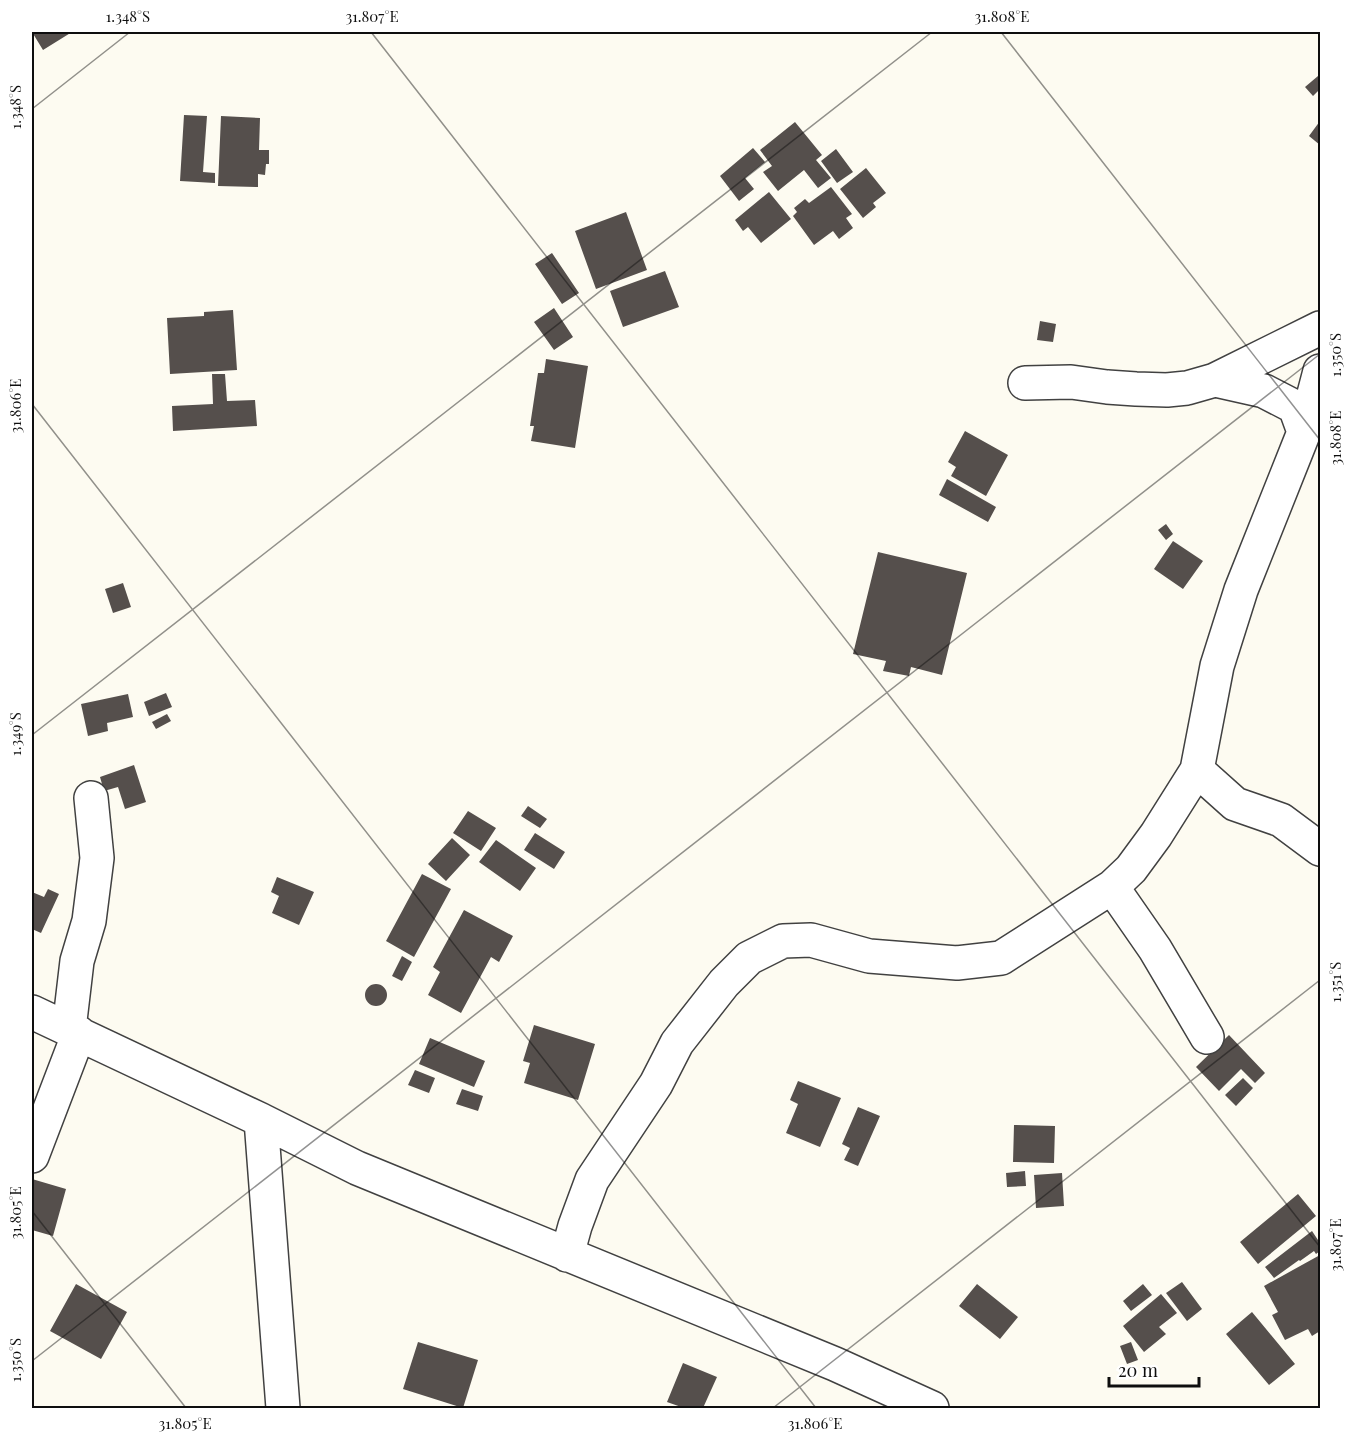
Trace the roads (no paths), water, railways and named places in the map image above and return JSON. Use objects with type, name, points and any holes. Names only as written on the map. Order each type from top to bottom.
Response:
[{"type":"street","points":[[1025,383],[1071,382],[1107,387],[1167,390],[1187,388],[1215,380],[1320,328]]},
{"type":"street","points":[[567,1255],[592,1180],[656,1084],[677,1042],[724,983],[749,958],[783,941],[811,940],[869,956],[957,963],[1001,958],[1112,887],[1138,861],[1197,770],[1217,666],[1227,633],[1241,590],[1304,432],[1320,371]]},
{"type":"street","points":[[1215,380],[1264,391],[1295,407],[1304,432]]},
{"type":"street","points":[[1197,770],[1235,804],[1281,820],[1320,849]]},
{"type":"street","points":[[32,1156],[74,1031],[77,961],[89,921],[97,858],[91,798]]},
{"type":"street","points":[[1112,887],[1155,949],[1207,1037]]},
{"type":"street","points":[[32,1012],[357,1168],[835,1364],[932,1408]]},
{"type":"street","points":[[261,1120],[283,1408]]}]
